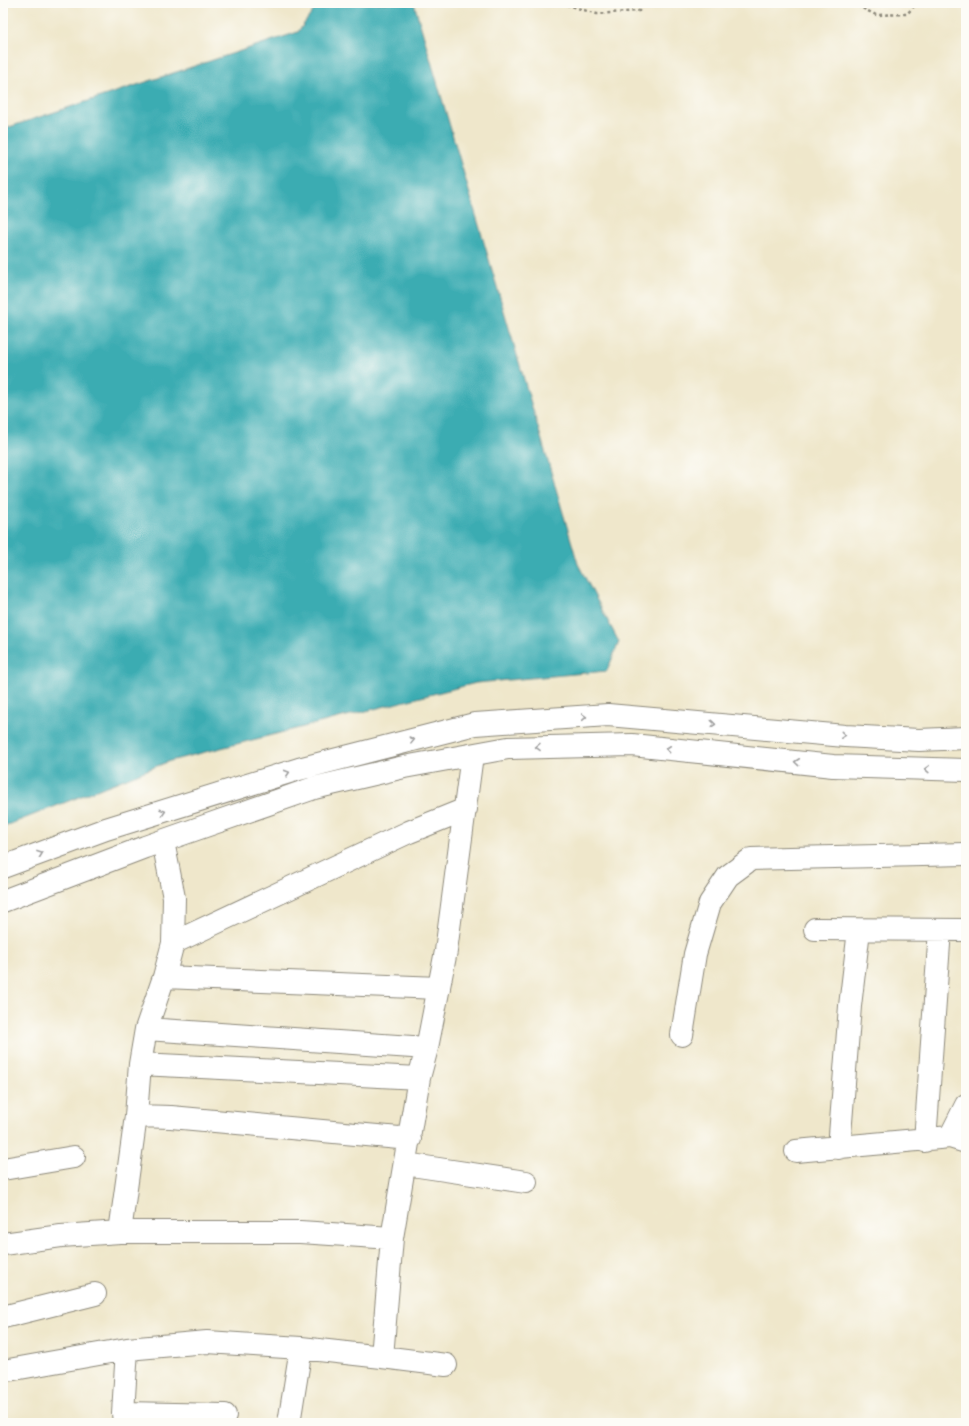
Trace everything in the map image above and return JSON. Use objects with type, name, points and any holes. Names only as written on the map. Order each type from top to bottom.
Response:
[{"type":"street","points":[[3,867],[106,829],[300,769],[475,724],[608,715],[845,736],[919,740],[966,738]]},
{"type":"street","points":[[3,901],[163,841],[314,788],[404,767],[508,748],[632,745],[833,766],[966,770]]},
{"type":"street","points":[[382,1357],[392,1238],[410,1139],[419,1078],[427,1048],[446,951],[472,755]]},
{"type":"street","points":[[173,943],[409,832],[466,809]]},
{"type":"street","points":[[120,1232],[136,1116],[140,1064],[146,1029],[164,977],[173,943],[174,898],[163,841]]},
{"type":"street","points":[[682,1035],[695,954],[710,903],[728,876],[750,859],[966,854]]},
{"type":"street","points":[[816,929],[966,930]]},
{"type":"street","points":[[840,1148],[850,1006],[859,930]]},
{"type":"street","points":[[925,1141],[940,930]]},
{"type":"street","points":[[164,977],[439,988]]},
{"type":"street","points":[[146,1029],[427,1048]]},
{"type":"street","points":[[140,1064],[419,1078]]},
{"type":"street","points":[[796,1151],[925,1141],[958,1140],[966,1104]]},
{"type":"street","points":[[136,1116],[171,1117],[410,1139]]},
{"type":"street","points":[[3,1169],[74,1157]]},
{"type":"street","points":[[405,1164],[526,1182]]},
{"type":"street","points":[[3,1244],[61,1236],[120,1232],[300,1232],[392,1238]]},
{"type":"street","points":[[3,1317],[95,1294]]},
{"type":"street","points":[[3,1371],[127,1349],[207,1342],[301,1348],[446,1365]]},
{"type":"street","points":[[289,1423],[301,1348]]},
{"type":"street","points":[[127,1349],[123,1418],[225,1415]]},
{"type":"path","points":[[3,4],[7,3]]},
{"type":"path","points":[[561,3],[597,14],[639,11],[645,3]]},
{"type":"path","points":[[852,3],[876,15],[907,14],[917,3]]},
{"type":"water","points":[[315,3],[414,3],[578,564],[619,642],[607,671],[476,683],[170,761],[3,827],[3,129],[298,32],[314,10]]}]
